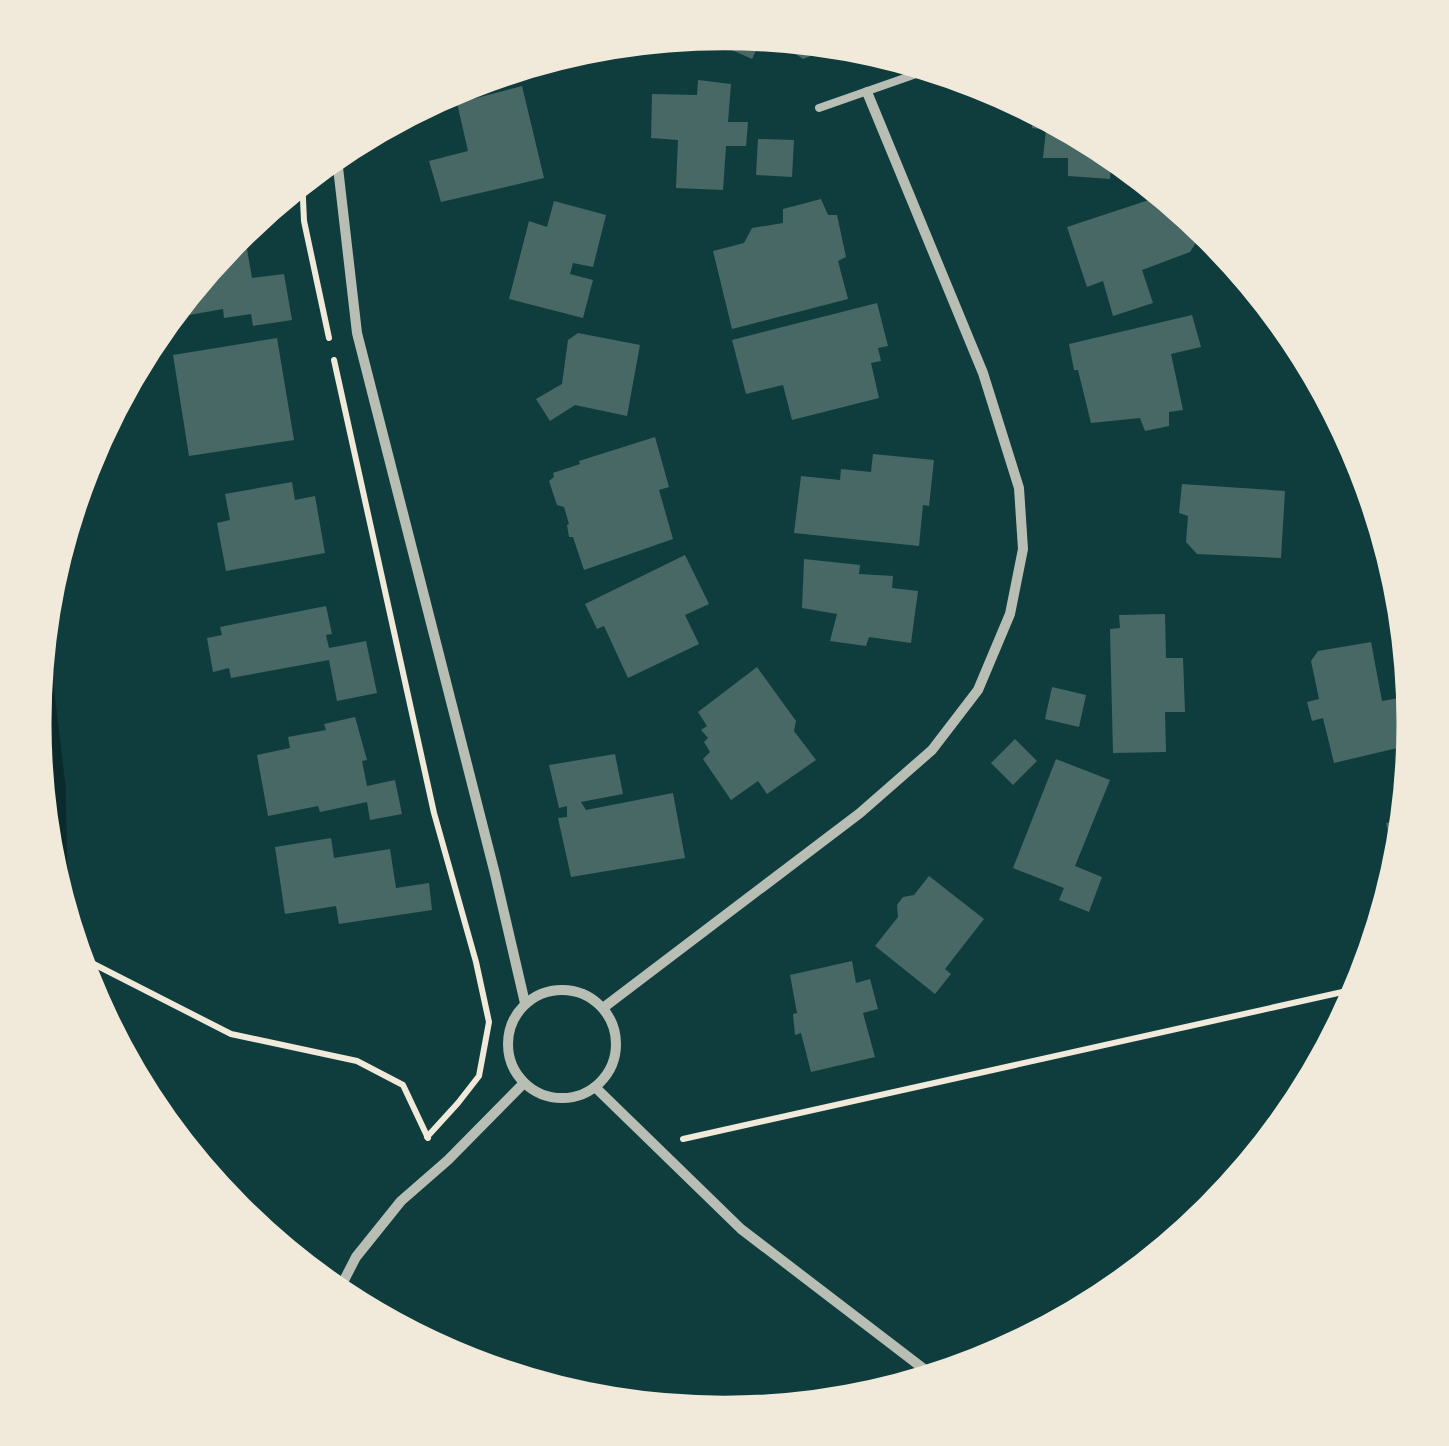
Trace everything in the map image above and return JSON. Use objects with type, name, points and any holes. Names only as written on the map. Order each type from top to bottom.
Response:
[{"type":"street","points":[[603,1008],[860,812],[932,750],[978,690],[1010,614],[1023,550],[1019,488],[984,373],[867,92]]},
{"type":"street","points":[[338,169],[357,333],[525,1002]]},
{"type":"street","points":[[556,989],[574,990],[590,996],[603,1008],[617,1040],[608,1075],[595,1088],[582,1095],[553,1098],[524,1083],[508,1052],[508,1034],[525,1002],[556,989]]},
{"type":"street","points":[[343,1281],[356,1256],[401,1201],[524,1083]]},
{"type":"street","points":[[595,1088],[740,1229],[923,1368]]},
{"type":"lane","points":[[820,108],[913,75]]},
{"type":"path","points":[[303,195],[304,221],[329,338]]},
{"type":"path","points":[[334,357],[434,814],[476,962],[488,1022],[479,1076],[427,1137]]},
{"type":"path","points":[[94,964],[231,1034],[357,1060],[403,1084],[427,1137],[448,1160]]},
{"type":"path","points":[[655,1145],[1344,992]]},
{"type":"building","points":[[727,48],[757,49],[752,59]]},
{"type":"building","points":[[792,51],[817,54],[803,59]]},
{"type":"building","points":[[698,80],[731,84],[728,122],[748,122],[746,146],[726,146],[723,190],[676,188],[678,140],[651,138],[652,94],[697,95]]},
{"type":"building","points":[[522,86],[544,178],[441,202],[429,161],[468,151],[457,103]]},
{"type":"building","points":[[1033,122],[1100,161],[1111,169],[1110,179],[1068,176],[1068,158],[1043,158],[1046,130],[1032,128]]},
{"type":"building","points":[[758,139],[794,140],[792,177],[756,175]]},
{"type":"building","points":[[821,199],[828,215],[837,215],[846,257],[838,261],[848,299],[732,329],[713,251],[744,243],[752,228],[783,223],[783,209]]},
{"type":"building","points":[[1151,199],[1197,241],[1190,252],[1142,270],[1153,303],[1113,316],[1103,281],[1087,287],[1067,227]]},
{"type":"building","points":[[554,201],[606,215],[593,267],[573,263],[570,274],[593,280],[583,318],[509,299],[529,221],[547,227]]},
{"type":"building","points":[[246,246],[252,278],[284,274],[292,320],[253,326],[251,314],[224,318],[223,309],[187,315]]},
{"type":"building","points":[[877,303],[888,346],[878,348],[881,361],[871,363],[879,398],[792,420],[783,385],[746,394],[732,340]]},
{"type":"building","points":[[1192,315],[1201,347],[1171,354],[1183,410],[1169,412],[1169,426],[1145,431],[1140,418],[1091,423],[1069,344]]},
{"type":"building","points":[[578,333],[640,345],[627,416],[575,405],[550,421],[536,399],[562,384],[568,340]]},
{"type":"building","points":[[277,338],[294,440],[189,456],[173,355]]},
{"type":"building","points":[[655,437],[669,487],[659,490],[673,539],[584,570],[573,537],[569,537],[564,507],[557,505],[549,481],[553,473]]},
{"type":"building","points":[[873,454],[934,460],[929,506],[923,505],[919,546],[794,533],[801,476],[840,480],[841,469],[871,472]]},
{"type":"building","points":[[292,482],[295,500],[315,496],[325,553],[226,571],[217,523],[230,520],[225,494]]},
{"type":"building","points":[[1182,484],[1285,491],[1281,558],[1197,554],[1186,542],[1188,516],[1179,513]]},
{"type":"building","points":[[685,555],[709,604],[685,615],[699,644],[628,678],[604,626],[597,629],[585,604]]},
{"type":"building","points":[[804,559],[860,565],[859,574],[893,576],[892,588],[918,591],[911,643],[869,637],[866,646],[830,641],[837,614],[802,608]]},
{"type":"building","points":[[326,606],[332,634],[326,635],[329,648],[366,641],[377,693],[337,701],[329,660],[231,678],[229,668],[213,672],[207,638],[222,635],[220,627]]},
{"type":"building","points":[[1165,614],[1166,658],[1183,658],[1185,712],[1165,712],[1166,752],[1113,753],[1110,629],[1120,628],[1119,615]]},
{"type":"building","points":[[1371,642],[1382,701],[1399,698],[1399,748],[1334,763],[1323,718],[1312,721],[1307,702],[1319,699],[1311,661],[1318,651]]},
{"type":"building","points":[[757,667],[796,721],[794,731],[816,760],[767,794],[758,781],[731,800],[703,759],[710,752],[704,742],[708,738],[701,730],[707,726],[698,712]]},
{"type":"building","points":[[1052,687],[1086,695],[1079,727],[1045,719]]},
{"type":"building","points":[[355,717],[367,760],[362,761],[367,786],[395,780],[402,814],[370,820],[367,802],[320,812],[318,806],[268,816],[257,755],[290,748],[288,737],[326,730],[324,724]]},
{"type":"building","points":[[1015,739],[1037,761],[1013,785],[991,763]]},
{"type":"building","points":[[615,754],[623,794],[581,802],[586,810],[673,793],[685,858],[571,877],[558,818],[567,817],[567,806],[559,808],[549,765]]},
{"type":"building","points":[[1056,759],[1110,780],[1075,866],[1102,877],[1089,912],[1059,900],[1064,888],[1013,868]]},
{"type":"building","points":[[331,838],[334,858],[390,849],[396,888],[429,883],[432,910],[339,924],[336,906],[285,914],[275,847]]},
{"type":"building","points":[[929,876],[984,919],[945,969],[951,974],[935,994],[875,946],[898,917],[897,905],[903,897],[914,895]]},
{"type":"building","points":[[852,961],[856,983],[870,979],[878,1009],[863,1013],[875,1057],[811,1072],[801,1033],[795,1035],[793,1014],[797,1013],[790,975]]},
{"type":"waterway","points":[[50,698],[60,786],[61,852]]}]
